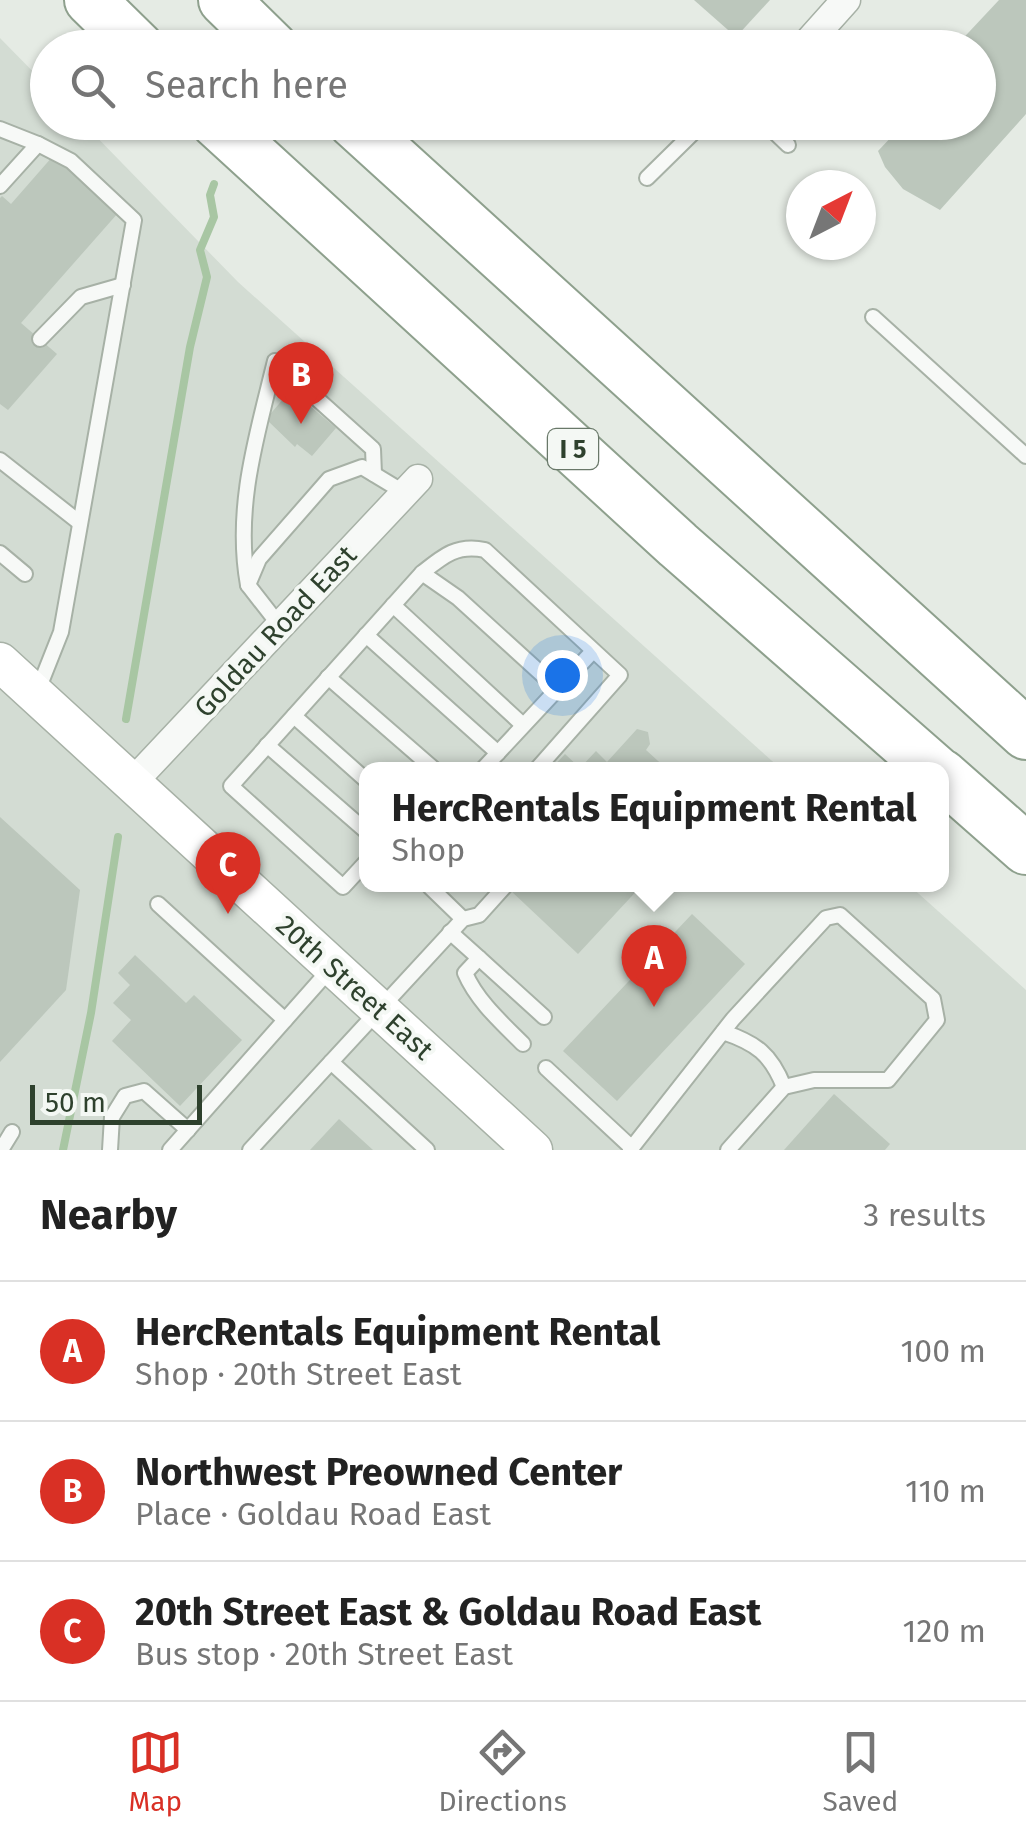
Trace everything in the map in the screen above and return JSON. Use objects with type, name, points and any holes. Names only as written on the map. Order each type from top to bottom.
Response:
[{"type":"highway","points":[[90,0],[120,30]]},
{"type":"highway","points":[[224,0],[255,30]]},
{"type":"highway","name":"I 5","points":[[236,140],[664,532],[926,762]]},
{"type":"highway","points":[[374,140],[1026,734]]},
{"type":"highway","points":[[949,781],[1026,849]]},
{"type":"main road","name":"20th Street East","points":[[0,662],[533,1150]]},
{"type":"street","points":[[819,30],[846,0]]},
{"type":"street","name":"Goldau Road East","points":[[132,784],[412,486]]},
{"type":"lane","points":[[0,129],[71,162],[134,220],[61,632],[36,696]]},
{"type":"lane","points":[[647,178],[686,140]]},
{"type":"lane","points":[[783,140],[788,145]]},
{"type":"lane","points":[[0,186],[38,144]]},
{"type":"lane","points":[[40,340],[82,296],[123,284]]},
{"type":"lane","points":[[873,317],[1026,456]]},
{"type":"lane","points":[[280,626],[248,585],[241,525],[252,456],[276,360],[373,448],[374,474]]},
{"type":"lane","points":[[0,460],[80,523]]},
{"type":"lane","points":[[248,585],[259,559],[330,479],[362,467],[412,486]]},
{"type":"lane","points":[[359,869],[343,887],[231,786],[422,572],[450,551],[469,546],[484,550],[620,676],[543,762]]},
{"type":"lane","points":[[0,553],[25,574]]},
{"type":"lane","points":[[422,572],[458,598],[558,689]]},
{"type":"lane","points":[[392,605],[523,725]]},
{"type":"lane","points":[[366,635],[498,753]]},
{"type":"lane","points":[[490,762],[594,650]]},
{"type":"lane","points":[[328,677],[426,762]]},
{"type":"lane","points":[[294,716],[359,774]]},
{"type":"lane","points":[[268,745],[359,826]]},
{"type":"lane","points":[[435,892],[463,919]]},
{"type":"lane","points":[[250,1150],[450,932],[463,919],[480,915],[500,892]]},
{"type":"lane","points":[[158,904],[285,1020]]},
{"type":"lane","points":[[546,1068],[631,1149],[723,1032],[826,918],[840,915],[933,999],[937,1020],[888,1080],[814,1080],[784,1087],[728,1150]]},
{"type":"lane","points":[[450,932],[544,1018]]},
{"type":"lane","points":[[479,958],[466,973],[469,981],[494,1015],[523,1044]]},
{"type":"lane","points":[[170,1150],[332,967]]},
{"type":"lane","points":[[723,1032],[749,1040],[774,1064],[784,1087]]},
{"type":"lane","points":[[331,1062],[427,1150]]},
{"type":"lane","points":[[110,1150],[112,1117],[125,1096],[144,1091],[188,1130]]},
{"type":"lane","points":[[1,1150],[12,1132]]},
{"type":"shaded area","points":[[0,38],[30,69],[30,140],[100,140],[238,282],[773,762],[359,762],[359,892],[917,892],[1026,990],[1026,1150],[0,1150]]},
{"type":"building","points":[[694,0],[770,0],[742,30],[728,30]]},
{"type":"building","points":[[999,0],[1026,0],[1026,114],[940,210],[903,189],[878,151],[888,140],[996,140],[996,30],[971,30]]},
{"type":"building","points":[[53,156],[118,213],[21,323],[57,354],[8,410],[0,404],[0,198],[11,204]]},
{"type":"building","points":[[291,390],[336,428],[312,456],[297,444],[295,447],[266,419]]},
{"type":"building","points":[[637,729],[648,732],[650,744],[646,750],[659,762],[607,762]]},
{"type":"building","points":[[596,751],[607,762],[586,762]]},
{"type":"building","points":[[565,754],[574,762],[558,762]]},
{"type":"building","points":[[0,817],[80,890],[66,990],[0,1062]]},
{"type":"building","points":[[512,892],[636,892],[578,954]]},
{"type":"building","points":[[692,914],[745,964],[617,1101],[563,1051]]},
{"type":"building","points":[[135,955],[186,1003],[194,995],[242,1040],[180,1106],[112,1041],[131,1020],[113,1003],[130,985],[118,973]]},
{"type":"building","points":[[834,1094],[890,1144],[885,1150],[784,1150]]},
{"type":"building","points":[[339,1119],[373,1150],[310,1150]]},
{"type":"waterway","points":[[126,719],[190,347],[207,277],[200,250],[214,217],[210,195],[214,184]]},
{"type":"waterway","points":[[63,1150],[91,1013],[118,837]]},
{"type":"place","name":"Northwest Preowned Center","points":[[301,424]]},
{"type":"place","name":"20th Street East & Goldau Road East","points":[[228,914]]},
{"type":"place","name":"HercRentals Equipment Rental","points":[[654,1007]]}]
